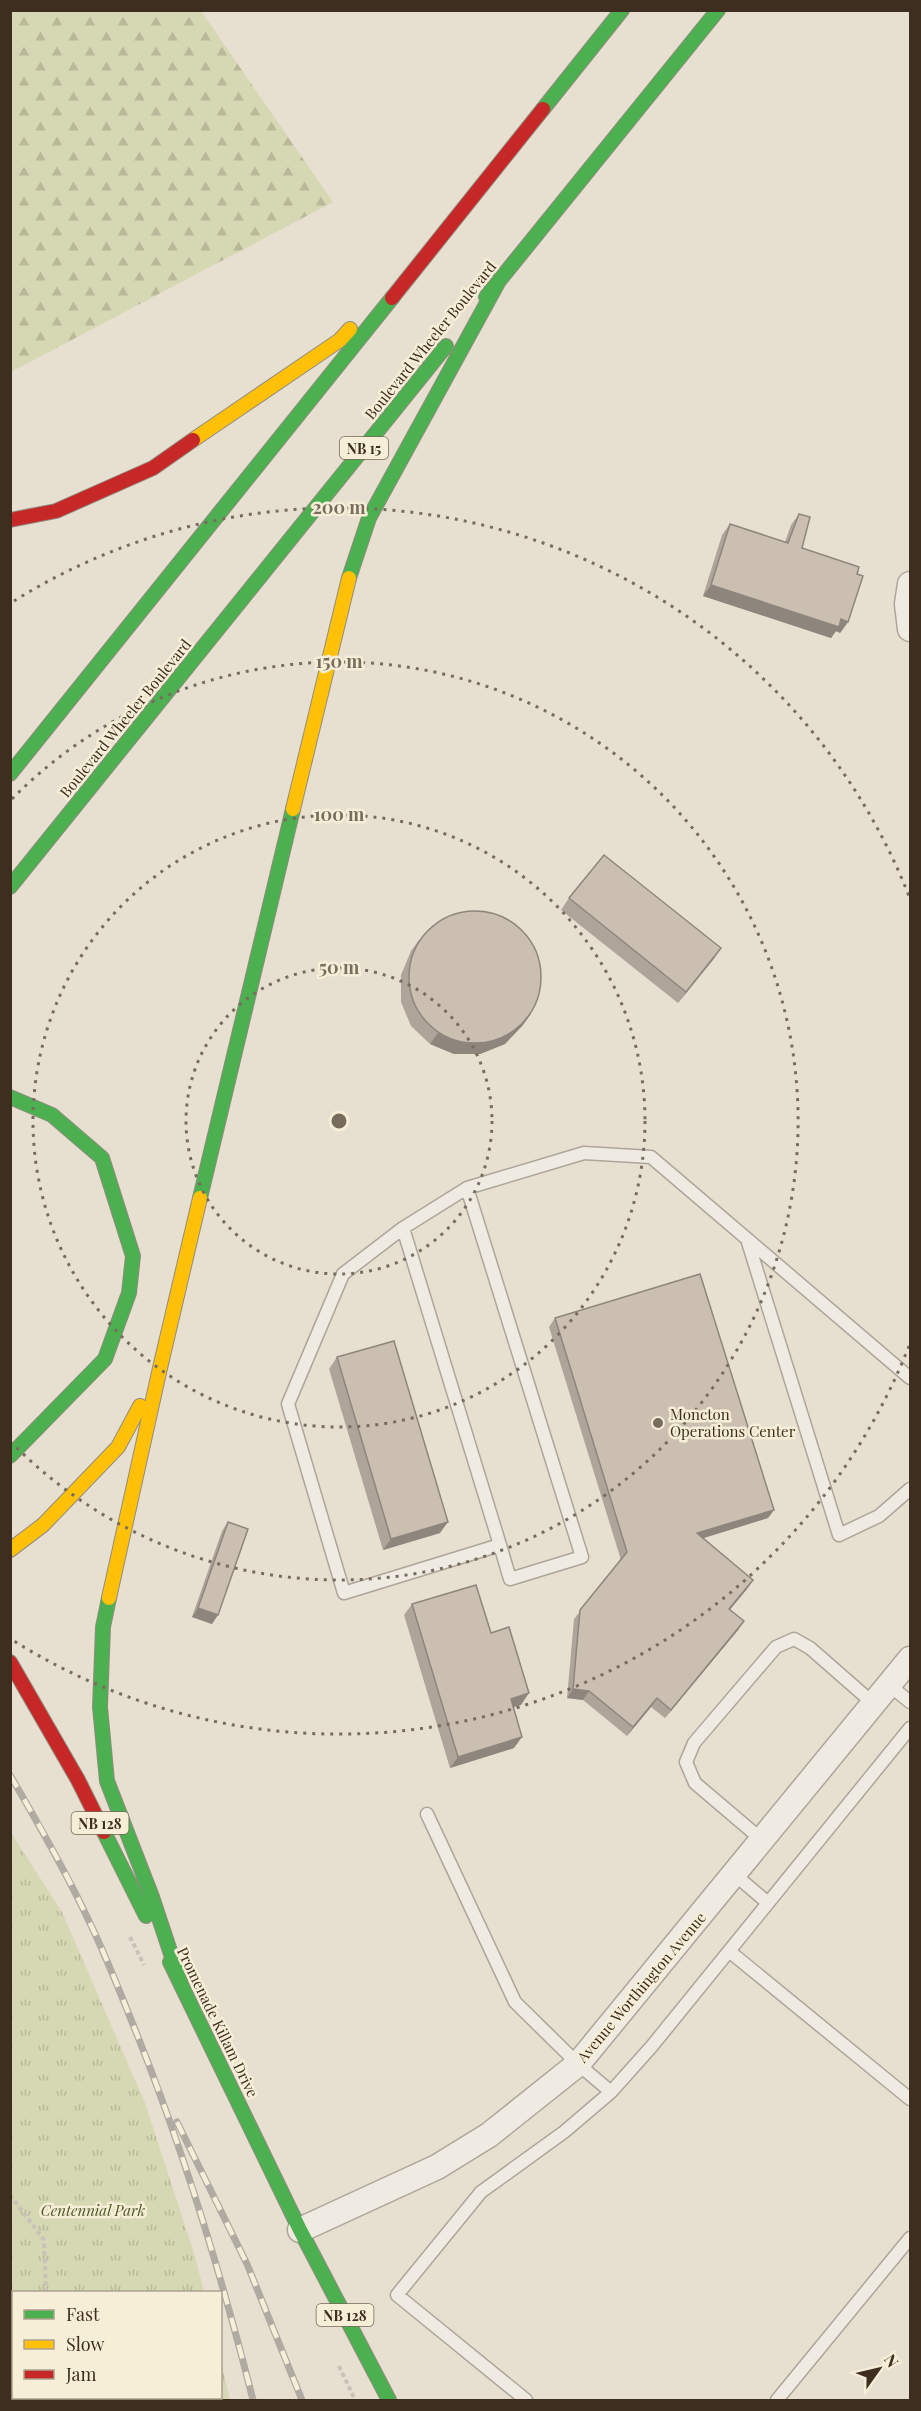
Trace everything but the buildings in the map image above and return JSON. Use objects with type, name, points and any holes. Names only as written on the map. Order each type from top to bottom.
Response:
[{"type":"main road","points":[[10,774],[622,10]]},
{"type":"main road","name":"Boulevard Wheeler Boulevard","points":[[10,887],[718,10]]},
{"type":"main road","points":[[10,520],[56,511],[153,468],[340,340],[598,41]]},
{"type":"main road","points":[[182,1987],[152,1896],[107,1781],[100,1707],[103,1627],[160,1368],[347,583],[369,518],[500,279]]},
{"type":"main road","points":[[10,1097],[52,1114],[102,1158],[133,1256],[129,1293],[105,1359],[10,1456]]},
{"type":"main road","points":[[10,1550],[42,1526],[118,1447],[160,1368]]},
{"type":"main road","points":[[31,1416],[62,1404]]},
{"type":"main road","name":"Promenade Killam Drive","points":[[10,1662],[78,1780],[300,2230],[389,2400]]},
{"type":"street","points":[[910,584],[907,604],[910,628]]},
{"type":"street","name":"Avenue Worthington Avenue","points":[[300,2230],[437,2168],[489,2134],[578,2064],[910,1659]]},
{"type":"lane","points":[[500,1545],[344,1593],[288,1404],[343,1275],[404,1228],[467,1188],[584,1153],[651,1157],[910,1378]]},
{"type":"lane","points":[[404,1228],[510,1580],[582,1557],[467,1188]]},
{"type":"lane","points":[[747,1238],[839,1535],[879,1516],[910,1489]]},
{"type":"lane","points":[[762,1840],[695,1783],[686,1762],[694,1743],[776,1647],[794,1639],[810,1648],[874,1704]]},
{"type":"lane","points":[[889,1684],[910,1702]]},
{"type":"lane","points":[[526,2400],[398,2295],[481,2192],[564,2132],[611,2092],[652,2046],[910,1728]]},
{"type":"lane","points":[[427,1814],[515,2002],[578,2064],[611,2092]]},
{"type":"lane","points":[[734,1874],[768,1903]]},
{"type":"lane","points":[[729,1951],[910,2099]]},
{"type":"lane","points":[[777,2400],[910,2238]]},
{"type":"path","points":[[10,2195],[44,2240],[46,2291]]},
{"type":"green space","points":[[11,10],[201,11],[333,202],[11,372]]},
{"type":"green space","name":"Centennial Park","points":[[10,1831],[62,1912],[145,2103],[195,2256],[204,2291],[12,2291],[12,2399],[222,2399],[222,2365],[230,2400],[11,2400]]},
{"type":"railway","points":[[10,1775],[79,1901],[108,1963],[138,2037],[202,2217],[253,2400]]},
{"type":"railway","points":[[177,2122],[247,2264],[302,2400]]},
{"type":"traffic: fast","points":[[543,109],[622,10]]},
{"type":"traffic: fast","points":[[486,297],[718,10]]},
{"type":"traffic: fast","points":[[349,578],[369,518],[500,279]]},
{"type":"traffic: fast","points":[[10,774],[392,298]]},
{"type":"traffic: fast","points":[[10,887],[446,346]]},
{"type":"traffic: fast","points":[[200,1198],[293,809]]},
{"type":"traffic: fast","points":[[10,1097],[52,1115],[102,1158],[133,1256],[129,1293],[105,1359],[10,1456]]},
{"type":"traffic: fast","points":[[109,1598],[103,1627],[100,1707],[107,1781],[152,1897],[182,1987]]},
{"type":"traffic: fast","points":[[104,1832],[146,1916]]},
{"type":"traffic: fast","points":[[170,1962],[300,2230],[389,2400]]},
{"type":"traffic: slow","points":[[193,440],[340,340],[350,329]]},
{"type":"traffic: slow","points":[[293,809],[349,578]]},
{"type":"traffic: slow","points":[[109,1598],[200,1198]]},
{"type":"traffic: slow","points":[[10,1550],[43,1525],[118,1447],[140,1406]]},
{"type":"traffic: jam","points":[[392,298],[543,109]]},
{"type":"traffic: jam","points":[[10,520],[56,511],[153,468],[193,440]]},
{"type":"traffic: jam","points":[[10,1662],[78,1780],[104,1832]]},
{"type":"place","name":"Moncton Operations Center","points":[[658,1423]]}]
